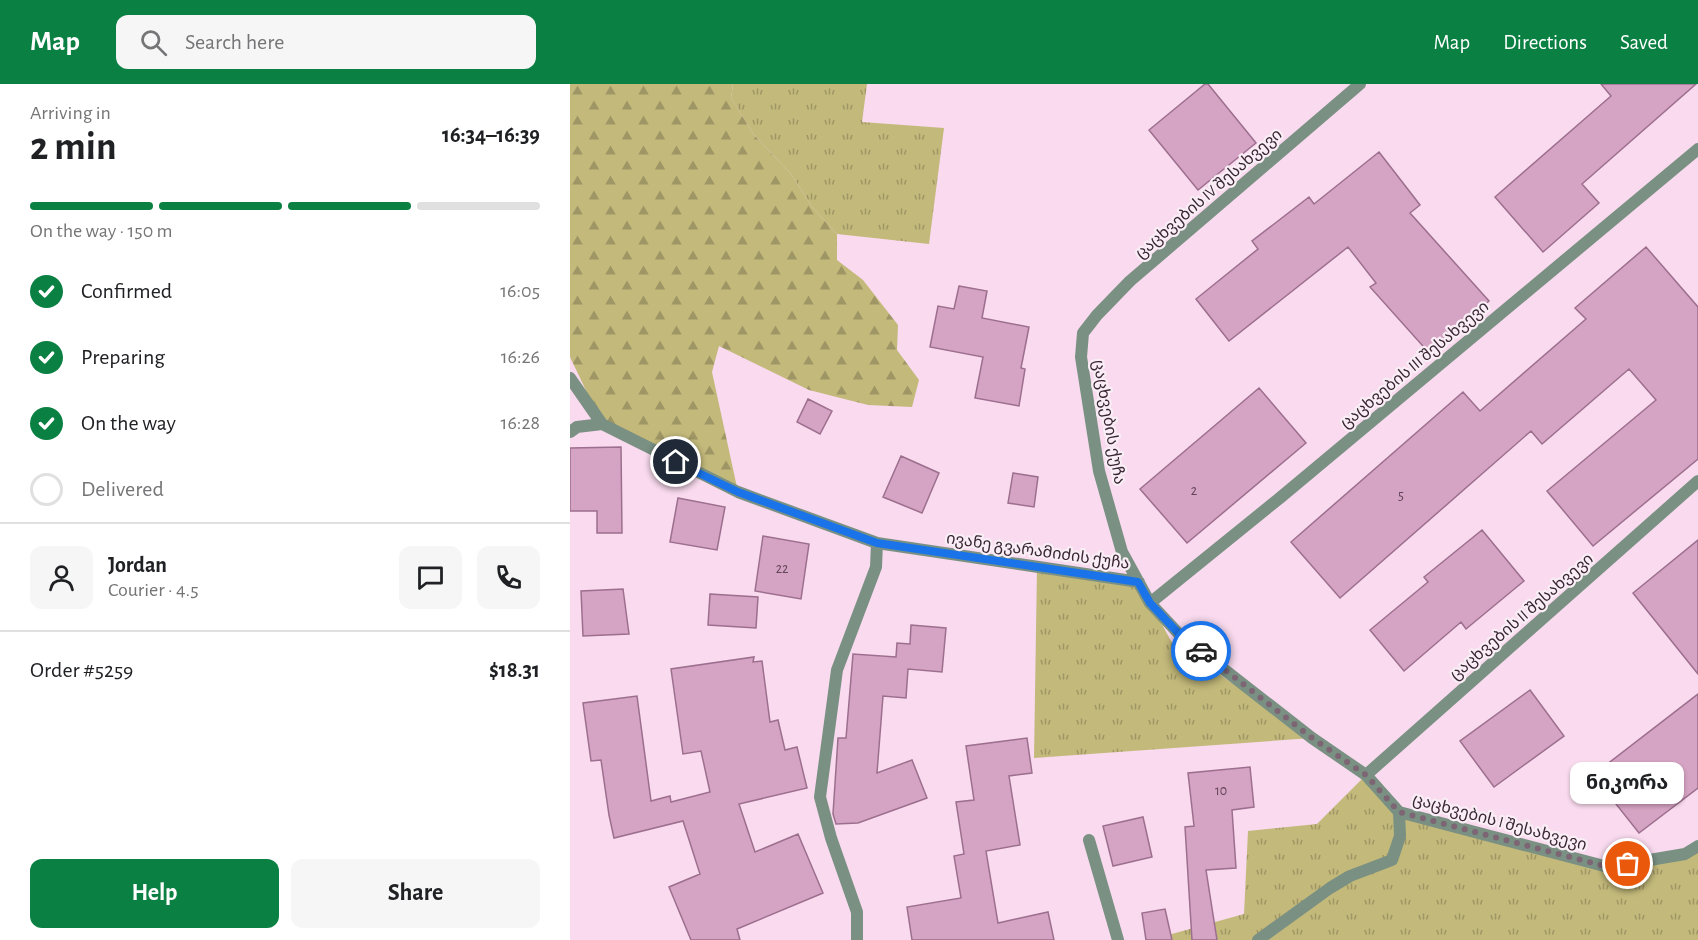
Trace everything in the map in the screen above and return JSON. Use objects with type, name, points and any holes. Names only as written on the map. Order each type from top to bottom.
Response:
[{"type":"street","name":"ცაცხვების IV შესახვევი","points":[[1083,333],[1130,281],[1360,84]]},
{"type":"street","name":"ცაცხვების III შესახვევი","points":[[1150,603],[1298,483],[1698,149]]},
{"type":"street","name":"ცაცხვების ქუჩა","points":[[1083,333],[1081,357],[1099,471],[1122,552],[1138,582]]},
{"type":"street","name":"ივანე გვარამიძის ქუჩა","points":[[570,378],[602,424],[738,492],[877,543],[1138,582],[1150,603],[1180,635],[1312,738],[1366,775],[1399,812]]},
{"type":"street","points":[[570,432],[576,427],[602,424]]},
{"type":"street","name":"ცაცხვების II შესახვევი","points":[[1366,775],[1698,482]]},
{"type":"street","points":[[857,940],[857,912],[819,797],[837,670],[876,567],[877,543]]},
{"type":"street","points":[[1258,940],[1350,876],[1392,860],[1401,836],[1399,812]]},
{"type":"street","name":"ცაცხვების I შესახვევი","points":[[1399,812],[1608,867],[1684,854],[1698,846]]},
{"type":"street","points":[[1089,840],[1118,940]]},
{"type":"green space","points":[[570,84],[733,84],[731,98],[754,135],[791,174],[812,207],[837,234],[837,260],[863,280],[898,325],[897,350],[919,380],[912,407],[868,405],[809,390],[719,346],[712,372],[738,492],[602,424],[570,357]]},
{"type":"green space","points":[[733,84],[867,84],[862,122],[944,128],[929,244],[837,234],[812,207],[791,174],[754,135],[731,98]]},
{"type":"green space","points":[[1037,567],[1139,582],[1171,641],[1312,738],[1034,758]]},
{"type":"green space","points":[[1366,775],[1399,812],[1608,867],[1698,846],[1698,940],[1150,940],[1244,914],[1248,831],[1317,824]]},
{"type":"building","points":[[1205,84],[1208,84],[1256,143],[1198,190],[1149,130]]},
{"type":"building","points":[[1601,84],[1696,84],[1582,184],[1599,203],[1543,252],[1495,197],[1611,96]]},
{"type":"building","points":[[1379,152],[1420,205],[1410,213],[1489,301],[1430,354],[1370,287],[1376,283],[1348,247],[1229,341],[1196,299],[1258,249],[1252,241],[1309,197],[1314,204]]},
{"type":"building","points":[[1646,247],[1698,307],[1698,459],[1593,546],[1547,491],[1656,400],[1629,369],[1542,444],[1531,431],[1340,598],[1291,542],[1463,392],[1480,411],[1586,319],[1575,308]]},
{"type":"building","points":[[959,286],[987,291],[982,318],[1029,327],[1021,368],[1025,369],[1019,406],[975,398],[983,357],[930,347],[938,306],[954,309]]},
{"type":"building","points":[[1259,388],[1306,443],[1187,543],[1140,489]]},
{"type":"building","points":[[808,399],[832,411],[820,434],[797,422]]},
{"type":"building","points":[[621,447],[622,533],[597,533],[597,511],[570,511],[570,448]]},
{"type":"building","points":[[901,456],[939,473],[922,513],[883,497]]},
{"type":"building","points":[[1013,473],[1038,477],[1034,507],[1008,503]]},
{"type":"building","points":[[678,498],[725,507],[717,550],[670,542]]},
{"type":"building","points":[[1482,530],[1524,581],[1466,629],[1461,622],[1404,671],[1370,630],[1428,582],[1424,577]]},
{"type":"building","points":[[763,536],[809,544],[801,599],[755,591]]},
{"type":"building","points":[[1698,540],[1698,674],[1633,593]]},
{"type":"building","points":[[623,589],[629,634],[583,636],[581,591]]},
{"type":"building","points":[[710,594],[758,597],[756,628],[708,625]]},
{"type":"building","points":[[911,625],[946,628],[942,672],[908,669],[906,698],[883,696],[877,773],[912,760],[927,798],[858,823],[836,824],[833,814],[838,738],[846,738],[853,654],[896,657],[897,643],[910,644]]},
{"type":"building","points":[[754,657],[753,662],[762,661],[770,722],[778,720],[785,750],[797,747],[807,788],[739,804],[755,852],[798,834],[823,893],[737,929],[740,940],[691,940],[669,887],[700,874],[683,821],[614,838],[601,760],[591,761],[583,703],[637,696],[651,801],[670,796],[671,802],[710,792],[701,751],[683,754],[671,669]]},
{"type":"building","points":[[1530,690],[1564,736],[1494,787],[1460,741]]},
{"type":"building","points":[[1698,694],[1698,788],[1639,833],[1593,775]]},
{"type":"building","points":[[1027,738],[1032,773],[1009,776],[1020,845],[986,851],[998,923],[1048,912],[1054,940],[912,940],[907,907],[961,898],[954,856],[964,854],[956,802],[974,800],[966,746]]},
{"type":"building","points":[[1250,767],[1254,807],[1232,810],[1236,868],[1206,870],[1217,940],[1192,940],[1185,827],[1194,826],[1188,773]]},
{"type":"building","points":[[1143,817],[1152,857],[1113,866],[1103,826]]},
{"type":"building","points":[[1165,909],[1172,940],[1146,940],[1142,913]]},
{"type":"way so far","points":[[1201,651],[1312,738],[1366,775],[1399,812],[1608,867],[1628,864]]},
{"type":"place","name":"ნიკორა","points":[[1628,864]]},
{"type":"route","points":[[676,462],[738,492],[877,543],[1138,582],[1150,603],[1180,635],[1201,651]]}]
